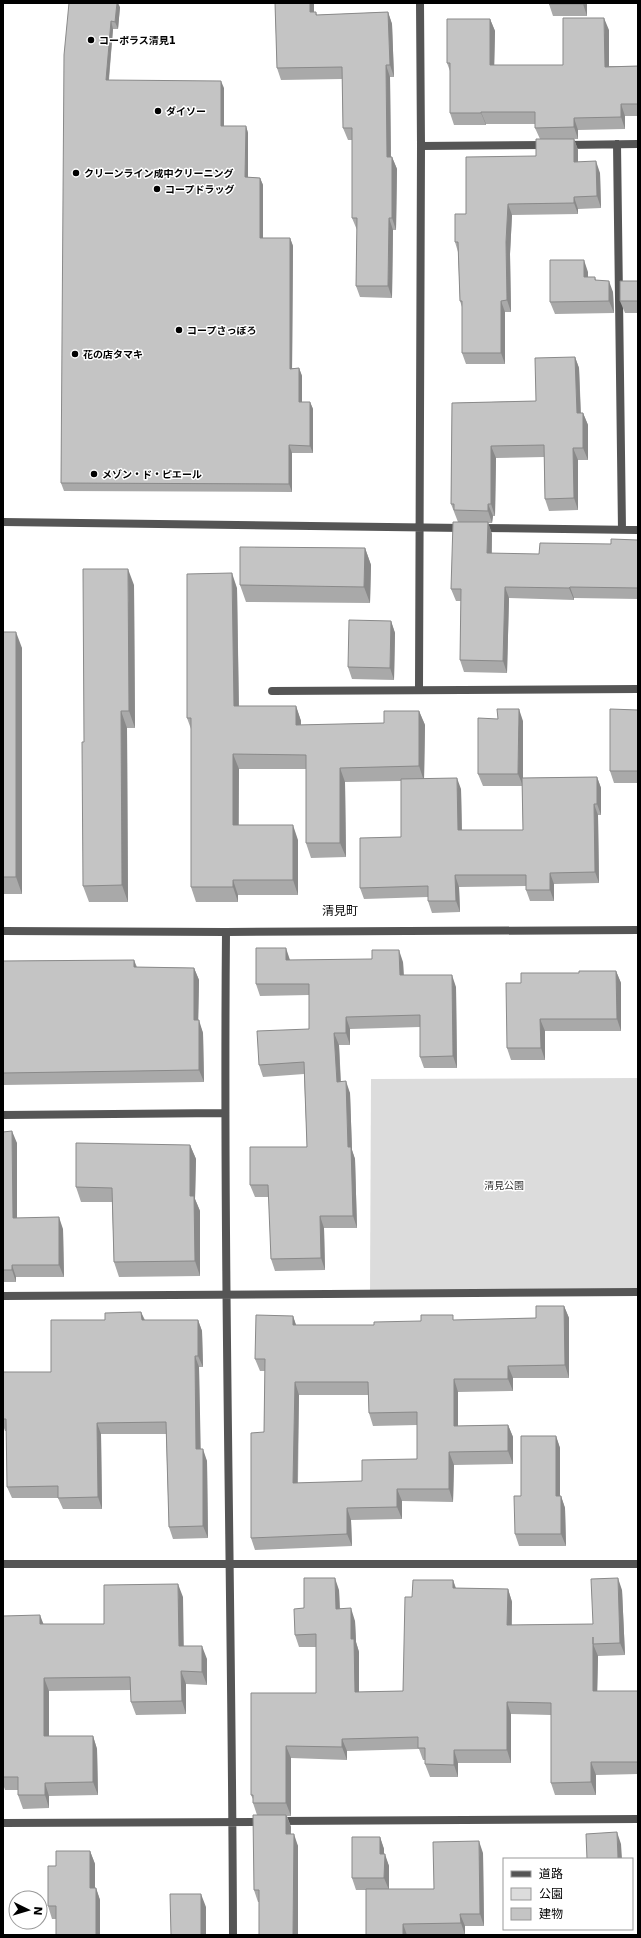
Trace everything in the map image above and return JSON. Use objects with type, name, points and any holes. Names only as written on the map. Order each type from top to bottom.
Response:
[{"type":"street","points":[[419,689],[421,146],[420,3]]},
{"type":"street","points":[[617,144],[622,530]]},
{"type":"street","points":[[421,146],[638,144]]},
{"type":"street","points":[[3,522],[638,530]]},
{"type":"street","points":[[272,691],[638,689]]},
{"type":"street","points":[[3,931],[226,932],[638,930]]},
{"type":"street","points":[[226,932],[224,1113],[233,1822],[233,1935]]},
{"type":"street","points":[[3,1115],[224,1113]]},
{"type":"street","points":[[3,1296],[226,1293],[638,1292]]},
{"type":"street","points":[[3,1564],[638,1564]]},
{"type":"street","points":[[3,1824],[638,1819]]},
{"type":"green space","name":"清見公園","points":[[638,1078],[638,1292],[370,1294],[371,1079]]},
{"type":"building","name":"コープさっぽろ","points":[[69,3],[117,3],[115,22],[111,21],[106,80],[221,81],[221,126],[246,126],[245,177],[260,178],[260,238],[290,238],[290,369],[299,368],[299,402],[310,402],[310,446],[289,445],[289,484],[61,483],[64,55]]},
{"type":"building","points":[[275,3],[310,3],[310,12],[316,12],[316,15],[388,12],[390,65],[386,65],[387,157],[392,157],[392,218],[389,218],[388,286],[356,286],[357,218],[352,218],[352,128],[343,128],[342,67],[277,68]]},
{"type":"building","points":[[583,3],[583,4],[549,4]]},
{"type":"building","points":[[563,18],[604,18],[605,67],[638,66],[638,104],[621,104],[621,117],[574,118],[574,127],[535,128],[535,112],[450,113],[450,63],[447,63],[447,19],[490,19],[490,65],[563,65]]},
{"type":"building","points":[[536,139],[574,139],[574,162],[596,161],[597,196],[574,197],[574,203],[508,204],[506,242],[507,300],[501,301],[501,353],[462,353],[462,301],[460,301],[458,242],[455,242],[455,214],[466,214],[466,157],[536,156]]},
{"type":"building","points":[[550,260],[584,260],[584,277],[595,277],[595,280],[609,281],[609,301],[550,302]]},
{"type":"building","points":[[620,281],[638,281],[638,301],[620,301]]},
{"type":"building","points":[[575,357],[577,413],[583,413],[583,448],[573,448],[574,498],[545,499],[544,445],[491,446],[491,504],[488,504],[488,511],[454,510],[454,504],[451,504],[452,403],[536,401],[535,358]]},
{"type":"building","points":[[453,522],[488,522],[487,553],[539,554],[540,543],[611,544],[611,539],[638,540],[638,588],[505,587],[503,661],[460,660],[461,589],[451,589]]},
{"type":"building","points":[[240,547],[365,548],[364,587],[240,585]]},
{"type":"building","points":[[83,569],[128,569],[129,711],[121,711],[122,885],[83,886]]},
{"type":"building","points":[[232,573],[234,706],[296,706],[296,725],[384,723],[384,711],[419,711],[419,766],[340,768],[340,843],[306,843],[306,755],[233,754],[233,825],[293,825],[293,880],[233,880],[233,887],[191,887],[191,718],[187,718],[187,574]]},
{"type":"building","points":[[349,620],[391,621],[390,668],[348,667]]},
{"type":"building","points":[[3,632],[16,632],[16,877],[3,877]]},
{"type":"building","points":[[497,709],[519,709],[518,774],[478,774],[478,718],[498,719]]},
{"type":"building","points":[[610,709],[638,710],[638,771],[610,771]]},
{"type":"building","points":[[597,777],[597,804],[594,804],[595,872],[550,873],[550,890],[526,890],[526,875],[455,875],[456,901],[428,901],[428,886],[360,888],[360,838],[401,837],[401,779],[457,778],[458,830],[523,830],[522,778]]},
{"type":"building","points":[[256,948],[286,948],[286,960],[372,959],[372,950],[399,950],[400,975],[452,975],[453,1056],[420,1057],[420,1015],[346,1017],[346,1033],[334,1033],[337,1082],[346,1081],[348,1147],[351,1147],[353,1216],[320,1216],[321,1258],[271,1259],[268,1185],[250,1185],[250,1147],[307,1147],[304,1062],[259,1065],[257,1031],[309,1029],[309,984],[256,984]]},
{"type":"building","points":[[134,960],[134,967],[194,968],[194,1020],[199,1020],[199,1070],[3,1073],[3,961]]},
{"type":"building","points":[[579,971],[616,971],[617,1019],[540,1019],[541,1048],[507,1048],[506,983],[521,983],[521,973],[579,973]]},
{"type":"building","points":[[12,1131],[13,1218],[59,1217],[59,1265],[12,1265],[12,1270],[3,1270],[3,1132]]},
{"type":"building","points":[[76,1143],[190,1145],[190,1196],[194,1196],[195,1261],[114,1262],[112,1188],[76,1187]]},
{"type":"building","points":[[536,1306],[564,1306],[565,1365],[508,1366],[508,1379],[454,1379],[454,1426],[508,1425],[508,1451],[449,1452],[449,1489],[397,1489],[397,1507],[347,1508],[347,1534],[251,1538],[251,1433],[264,1432],[265,1359],[255,1359],[256,1315],[293,1316],[293,1325],[374,1325],[374,1322],[421,1321],[421,1315],[453,1315],[453,1320],[536,1318]],"holes":[[[295,1382],[368,1382],[369,1413],[417,1412],[417,1459],[362,1460],[362,1481],[293,1483]]]},
{"type":"building","points":[[141,1312],[142,1320],[198,1320],[198,1356],[195,1356],[196,1449],[203,1449],[203,1526],[169,1527],[166,1422],[97,1423],[98,1497],[58,1498],[58,1486],[7,1487],[6,1419],[3,1419],[3,1372],[51,1372],[51,1320],[105,1320],[105,1313]]},
{"type":"building","points":[[521,1436],[556,1436],[556,1496],[561,1496],[561,1534],[515,1534],[514,1496],[521,1496]]},
{"type":"building","points":[[304,1578],[335,1578],[336,1609],[351,1608],[351,1639],[354,1639],[355,1692],[403,1691],[405,1597],[412,1597],[413,1580],[453,1580],[453,1588],[508,1589],[507,1625],[593,1624],[591,1579],[618,1578],[620,1643],[593,1644],[593,1691],[638,1691],[638,1762],[591,1762],[591,1782],[551,1783],[551,1703],[507,1702],[507,1750],[454,1750],[454,1765],[425,1764],[425,1748],[418,1748],[418,1737],[342,1739],[342,1747],[286,1746],[286,1803],[253,1803],[253,1795],[251,1795],[251,1693],[316,1693],[316,1634],[295,1635],[294,1609],[304,1608]]},
{"type":"building","points":[[178,1584],[179,1646],[202,1646],[202,1672],[181,1671],[182,1701],[131,1702],[130,1677],[44,1678],[44,1736],[93,1736],[93,1782],[45,1783],[45,1795],[18,1795],[18,1777],[3,1777],[3,1616],[40,1615],[40,1624],[104,1624],[104,1585]]},
{"type":"building","points":[[253,1815],[286,1815],[286,1834],[294,1834],[293,1935],[259,1935],[259,1890],[254,1890]]},
{"type":"building","points":[[617,1832],[618,1858],[587,1858],[586,1834]]},
{"type":"building","points":[[352,1837],[380,1837],[380,1854],[385,1854],[384,1878],[352,1878]]},
{"type":"building","points":[[479,1841],[480,1914],[460,1914],[461,1923],[403,1924],[403,1935],[366,1935],[366,1889],[434,1889],[433,1842]]},
{"type":"building","points":[[56,1851],[90,1851],[90,1888],[96,1888],[96,1935],[56,1935],[56,1906],[48,1906],[48,1866],[56,1866]]},
{"type":"building","points":[[170,1894],[201,1894],[201,1935],[171,1935]]},
{"type":"place","name":"コーポラス清見1","points":[[91,40]]},
{"type":"place","name":"ダイソー","points":[[158,111]]},
{"type":"place","name":"クリーンライン成中クリーニング","points":[[76,173]]},
{"type":"place","name":"コープドラッグ","points":[[157,189]]},
{"type":"place","name":"コープさっぽろ","points":[[179,330]]},
{"type":"place","name":"花の店タマキ","points":[[75,354]]},
{"type":"place","name":"メゾン・ド・ピエール","points":[[94,474]]},
{"type":"district","name":"清見町","points":[[340,911]]}]
